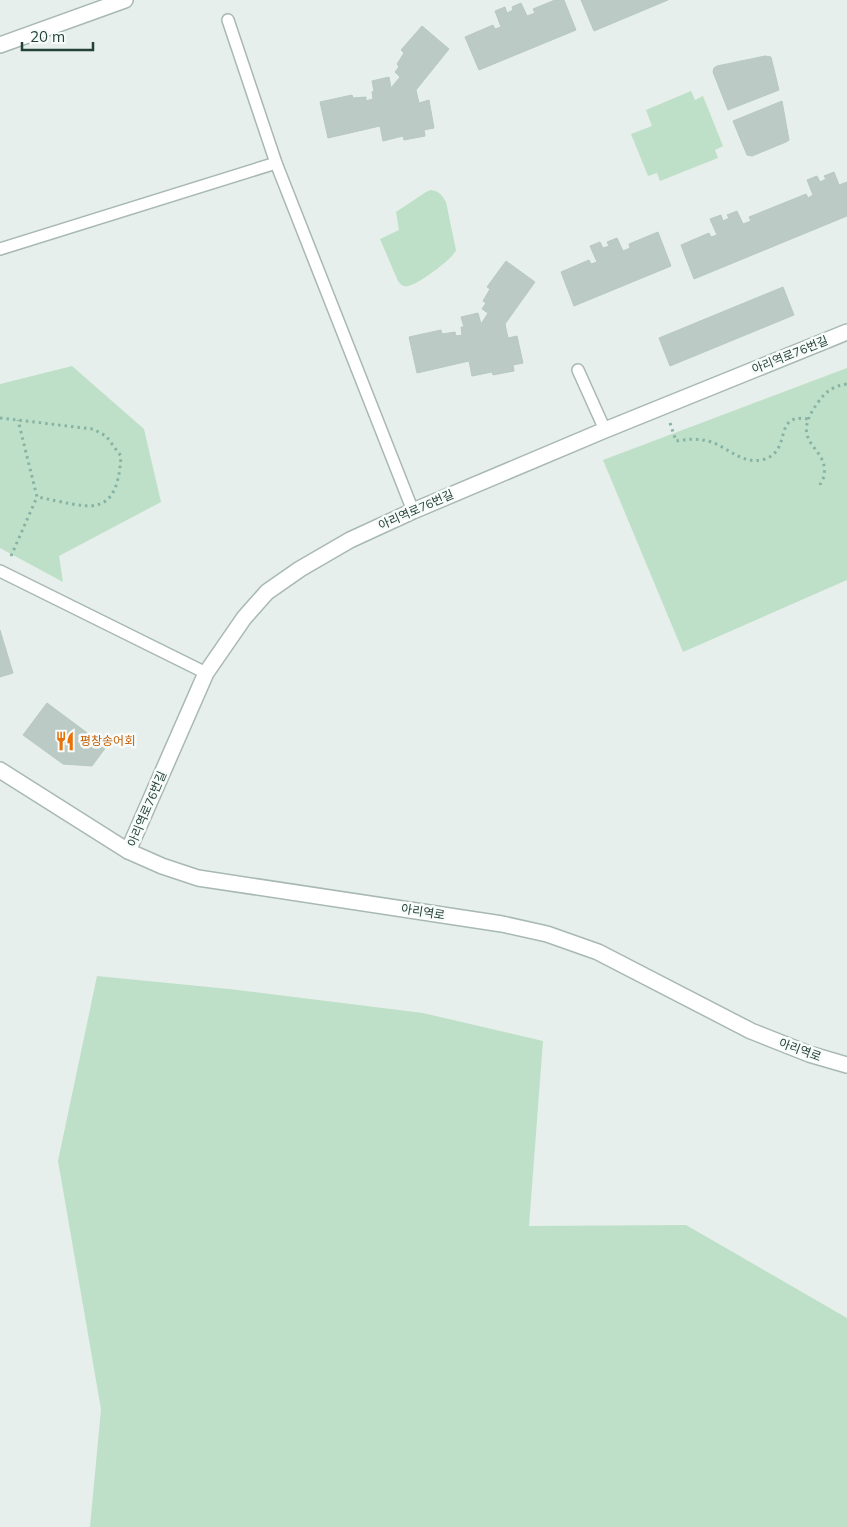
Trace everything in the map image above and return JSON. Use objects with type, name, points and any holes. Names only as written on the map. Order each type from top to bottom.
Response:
[{"type":"street","points":[[0,45],[125,0]]},
{"type":"street","name":"아리역로76번길","points":[[128,851],[206,673],[233,633],[267,592],[300,569],[350,540],[413,511],[605,430],[847,332]]},
{"type":"street","name":"아리역로","points":[[0,770],[128,851],[162,866],[198,878],[502,924],[547,934],[598,952],[751,1031],[809,1054],[847,1065]]},
{"type":"lane","points":[[228,20],[276,163],[413,511]]},
{"type":"lane","points":[[0,249],[276,163]]},
{"type":"lane","points":[[578,370],[605,430]]},
{"type":"lane","points":[[2,572],[206,673]]},
{"type":"path","points":[[820,485],[824,474],[823,465],[820,456],[811,445],[806,433],[808,418],[829,389],[847,384]]},
{"type":"path","points":[[0,418],[93,429],[106,436],[121,456],[120,468],[112,495],[104,504],[90,507],[38,496]]},
{"type":"path","points":[[676,441],[690,439],[709,441],[742,458],[755,461],[775,454],[780,447],[784,428],[788,423],[794,419],[808,418]]},
{"type":"path","points":[[2,572],[38,496],[18,420]]},
{"type":"green space","points":[[691,91],[695,100],[703,96],[723,146],[715,150],[718,158],[660,181],[657,173],[648,176],[631,134],[652,126],[646,110]]},
{"type":"green space","points":[[431,190],[440,194],[446,202],[456,250],[449,259],[426,277],[413,285],[403,286],[398,281],[380,239],[399,230],[396,212]]},
{"type":"green space","points":[[72,366],[144,429],[161,502],[59,556],[63,582],[0,548],[0,384]]},
{"type":"green space","points":[[847,368],[847,580],[683,652],[603,460]]},
{"type":"green space","points":[[97,976],[229,989],[423,1013],[543,1041],[529,1226],[686,1225],[847,1318],[847,1527],[90,1527],[101,1409],[58,1161]]},
{"type":"building","points":[[555,0],[564,0],[576,30],[479,70],[465,37],[493,25],[495,29],[501,27],[495,11],[505,7],[507,13],[513,10],[512,7],[521,3],[527,16],[535,13],[533,9]]},
{"type":"building","points":[[581,0],[668,0],[594,31]]},
{"type":"building","points":[[422,26],[449,49],[416,90],[419,103],[429,100],[434,128],[424,130],[425,136],[404,140],[403,136],[383,141],[380,126],[328,138],[320,102],[352,95],[353,98],[366,97],[366,101],[373,99],[372,81],[389,77],[391,88],[400,77],[395,72],[399,67],[397,64],[404,53],[401,50]]},
{"type":"building","points":[[765,56],[771,57],[779,90],[728,110],[713,72],[714,68]]},
{"type":"building","points":[[782,101],[789,140],[752,156],[747,155],[733,121]]},
{"type":"building","points":[[834,172],[839,185],[847,182],[847,216],[694,279],[681,245],[709,233],[711,237],[717,235],[710,219],[721,215],[723,221],[729,218],[727,215],[737,211],[743,224],[751,221],[749,217],[806,194],[808,198],[813,195],[807,180],[817,176],[820,182],[826,179],[824,176]]},
{"type":"building","points":[[658,232],[671,266],[574,306],[561,272],[589,260],[591,264],[597,262],[590,246],[600,242],[603,248],[609,246],[607,242],[617,238],[623,251],[630,248],[629,244]]},
{"type":"building","points":[[506,261],[535,282],[505,324],[508,338],[517,336],[523,363],[513,365],[514,371],[493,375],[492,372],[472,376],[469,361],[417,373],[409,337],[441,330],[442,334],[455,332],[456,336],[462,335],[461,327],[464,327],[461,317],[478,313],[481,324],[488,313],[482,309],[486,303],[483,301],[490,289],[487,287]]},
{"type":"building","points":[[783,287],[794,315],[670,366],[659,338]]},
{"type":"building","points":[[0,630],[13,673],[0,677]]},
{"type":"building","name":"평창송어회","points":[[47,703],[106,747],[92,766],[63,764],[23,735]]},
{"type":"place","name":"평창송어회","points":[[65,741]]}]
